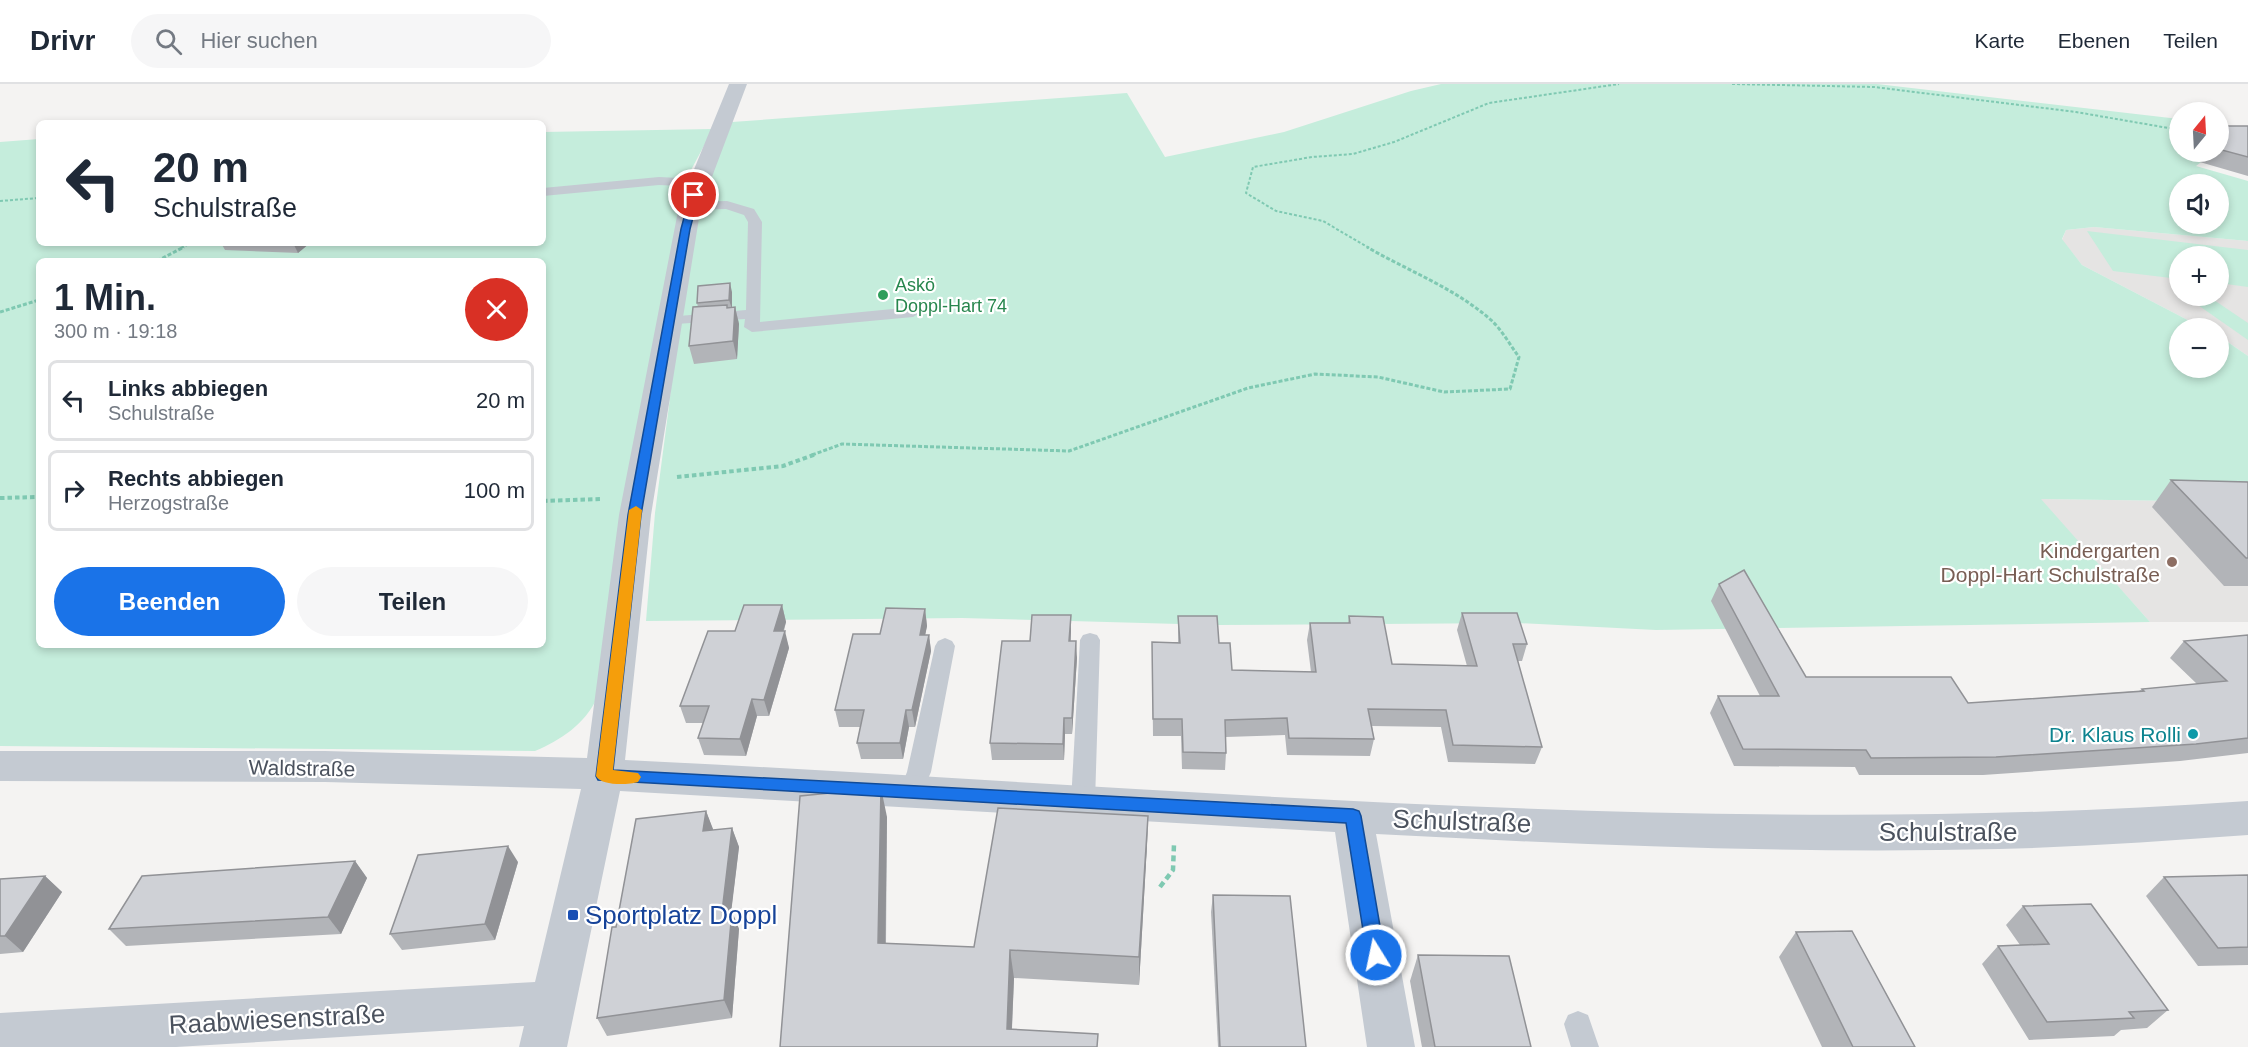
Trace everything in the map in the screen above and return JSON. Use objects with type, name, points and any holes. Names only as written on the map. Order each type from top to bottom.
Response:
[{"type":"street","points":[[543,1047],[604,776],[640,490],[668,322],[694,195],[738,84]]},
{"type":"street","name":"Waldstraße","points":[[0,766],[312,767],[604,776]]},
{"type":"street","name":"Schulstraße","points":[[604,776],[1353,816],[1737,832],[1908,833],[2141,827],[2248,818]]},
{"type":"street","points":[[1353,816],[1391,1047]]},
{"type":"street","name":"Raabwiesenstraße","points":[[0,1035],[553,1003]]},
{"type":"lane","points":[[546,192],[659,181],[694,195],[749,212],[755,222],[752,327],[913,312]]},
{"type":"lane","points":[[668,322],[753,314]]},
{"type":"lane","points":[[1083,802],[1090,640]]},
{"type":"lane","points":[[910,792],[919,772],[945,646]]},
{"type":"path","points":[[546,501],[640,490],[783,466],[842,444],[1069,451],[1248,388],[1314,374],[1378,377],[1444,392],[1510,389],[1519,357],[1492,321],[1449,289],[1404,269],[1323,221],[1276,211],[1246,193],[1253,167],[1312,157],[1353,154],[1394,142],[1489,103],[1619,84]]},
{"type":"path","points":[[1732,84],[1874,87],[2076,112],[2169,128]]},
{"type":"path","points":[[0,201],[36,198]]},
{"type":"path","points":[[163,258],[185,246]]},
{"type":"path","points":[[0,312],[36,301]]},
{"type":"path","points":[[0,498],[36,497]]},
{"type":"path","points":[[1160,887],[1173,870],[1174,837]]},
{"type":"shaded area","points":[[2094,227],[2248,241],[2248,356],[2229,343],[2229,318],[2184,318],[2082,265],[2062,240],[2066,230]]},
{"type":"shaded area","name":"Kindergarten Doppl-Hart Schulstraße","points":[[2040,499],[2248,502],[2248,622],[2150,622]]},
{"type":"green space","points":[[1441,84],[1877,84],[2169,118],[2169,162],[2201,162],[2196,166],[2224,174],[2169,174],[2169,234],[2094,227],[2066,230],[2062,239],[2082,265],[2184,318],[2169,318],[2169,378],[2229,378],[2229,343],[2248,356],[2248,502],[2041,499],[2150,622],[1656,630],[1518,623],[1216,625],[962,618],[646,621],[655,513],[670,398],[597,698],[579,723],[545,747],[535,751],[0,746],[0,142],[36,139],[36,246],[546,246],[546,132],[713,129],[691,170],[680,207],[644,400],[670,397],[678,322],[699,206],[732,122],[1127,93],[1165,157],[1284,132],[1411,91]]},
{"type":"green space","points":[[2229,176],[2248,181],[2248,241],[2171,234],[2229,234]]},
{"type":"green space","points":[[2087,231],[2214,246],[2169,246],[2169,278],[2113,271]]},
{"type":"green space","points":[[2229,248],[2248,250],[2248,287],[2229,284]]},
{"type":"green space","points":[[2199,306],[2223,306],[2248,323],[2248,340],[2229,327],[2229,318],[2216,318]]},
{"type":"building","points":[[2229,126],[2248,126],[2248,157],[2229,152]]},
{"type":"building","points":[[730,283],[729,300],[697,303],[698,286]]},
{"type":"building","points":[[727,305],[727,308],[735,307],[733,341],[689,346],[693,307]]},
{"type":"building","points":[[2171,480],[2248,482],[2248,558],[2246,558]]},
{"type":"building","points":[[1744,570],[1806,677],[1951,677],[1968,703],[2144,691],[2142,689],[2227,681],[2184,641],[2248,635],[2248,738],[2196,744],[1996,757],[1871,758],[1866,750],[1743,749],[1718,696],[1779,696],[1719,584]]},
{"type":"building","points":[[744,605],[782,605],[774,631],[785,631],[764,700],[752,699],[740,739],[698,738],[709,706],[680,706],[708,631],[735,631]]},
{"type":"building","points":[[886,608],[925,609],[920,635],[929,635],[912,710],[906,710],[900,743],[857,743],[864,710],[835,710],[853,634],[880,634]]},
{"type":"building","points":[[1462,613],[1517,613],[1527,644],[1513,644],[1542,747],[1453,745],[1446,710],[1368,709],[1374,739],[1289,738],[1287,718],[1225,720],[1226,753],[1183,752],[1182,719],[1153,719],[1152,642],[1180,643],[1178,616],[1217,616],[1219,643],[1230,643],[1232,670],[1316,672],[1310,623],[1350,623],[1349,616],[1383,617],[1392,664],[1477,666]]},
{"type":"building","points":[[1032,615],[1071,615],[1069,641],[1076,641],[1072,718],[1064,718],[1063,744],[990,743],[1002,641],[1030,641]]},
{"type":"building","points":[[881,788],[878,943],[974,947],[998,808],[1148,816],[1139,957],[1010,950],[1007,1029],[1098,1034],[1097,1047],[780,1047],[800,796]]},
{"type":"building","points":[[706,811],[703,831],[732,828],[722,912],[732,911],[724,1000],[597,1018],[612,927],[616,927],[636,819]]},
{"type":"building","points":[[508,846],[485,924],[390,934],[418,855]]},
{"type":"building","points":[[355,861],[328,917],[109,929],[142,876]]},
{"type":"building","points":[[2248,875],[2248,947],[2218,948],[2164,877]]},
{"type":"building","points":[[45,876],[5,936],[0,936],[0,879]]},
{"type":"building","points":[[1213,895],[1290,896],[1306,1047],[1220,1047]]},
{"type":"building","points":[[2091,904],[2168,1010],[2129,1012],[2134,1018],[2047,1022],[1998,946],[2049,944],[2023,906]]},
{"type":"building","points":[[1852,931],[1915,1047],[1853,1047],[1796,932]]},
{"type":"building","points":[[1418,955],[1509,956],[1531,1047],[1435,1047]]},
{"type":"slow traffic","points":[[632,777],[604,776],[636,510]]},
{"type":"place","name":"Askö Doppl-Hart 74","points":[[883,295]]},
{"type":"place","name":"Kindergarten Doppl-Hart Schulstraße","points":[[2172,562]]},
{"type":"place","name":"Dr. Klaus Rolli","points":[[2193,734]]},
{"type":"place","name":"Sportplatz Doppl","points":[[573,915]]},
{"type":"route","points":[[694,195],[685,229],[635,515],[604,776],[1353,816],[1376,955]]}]
